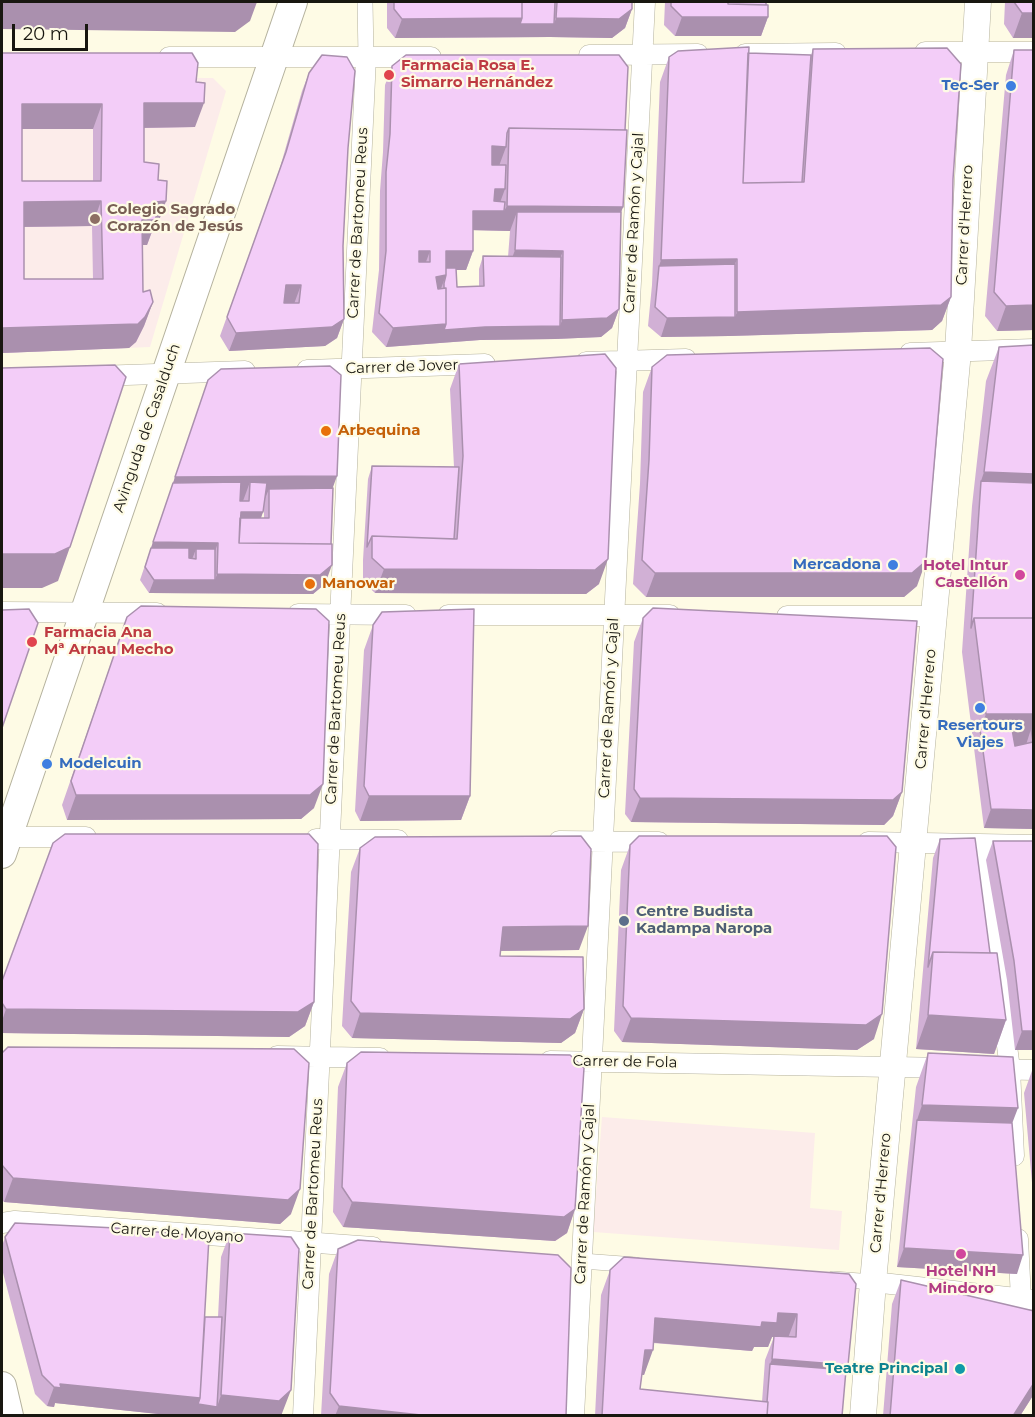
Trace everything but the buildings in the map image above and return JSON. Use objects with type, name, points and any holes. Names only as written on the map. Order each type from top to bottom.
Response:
[{"type":"main road","name":"Avinguda de Casalduch","points":[[4,842],[293,2]]},
{"type":"main road","points":[[2,1386],[9,1416]]},
{"type":"street","name":"Carrer de Bartomeu Reus","points":[[303,1416],[366,57],[365,2]]},
{"type":"street","name":"Carrer de Ramón y Cajal","points":[[574,1416],[572,1261],[592,1062],[645,2]]},
{"type":"street","name":"Carrer d'Herrero","points":[[863,1416],[873,1282],[958,351],[978,2]]},
{"type":"street","points":[[905,52],[1034,52]]},
{"type":"street","points":[[568,56],[858,53]]},
{"type":"street","points":[[156,57],[449,57]]},
{"type":"street","points":[[887,353],[1034,349]]},
{"type":"street","points":[[567,362],[710,358]]},
{"type":"street","name":"Carrer de Jover","points":[[293,370],[507,364]]},
{"type":"street","points":[[84,376],[258,371]]},
{"type":"street","points":[[2,612],[177,614]]},
{"type":"street","points":[[282,614],[685,615]]},
{"type":"street","points":[[768,616],[934,616]]},
{"type":"street","points":[[4,842],[103,837]]},
{"type":"street","points":[[294,839],[413,840]]},
{"type":"street","points":[[543,841],[674,842]]},
{"type":"street","points":[[854,842],[1034,845]]},
{"type":"street","points":[[981,845],[1010,1069],[1015,1173]]},
{"type":"street","points":[[258,1056],[403,1059]]},
{"type":"street","name":"Carrer de Fola","points":[[531,1061],[1034,1070]]},
{"type":"street","points":[[820,1278],[1027,1300],[1017,1219]]},
{"type":"street","name":"Carrer de Moyano","points":[[2,1224],[15,1221],[394,1248]]},
{"type":"street","points":[[572,1261],[654,1266]]},
{"type":"shaded area","name":"Colegio Sagrado Corazón de Jesús","points":[[2,77],[213,78],[226,91],[150,347],[2,353]]},
{"type":"shaded area","points":[[602,1117],[815,1133],[810,1208],[842,1211],[839,1250],[593,1232]]},
{"type":"place","name":"Farmacia Rosa E. Simarro Hernández","points":[[389,75]]},
{"type":"place","name":"Tec-Ser","points":[[1011,86]]},
{"type":"place","name":"Colegio Sagrado Corazón de Jesús","points":[[95,219]]},
{"type":"place","name":"Arbequina","points":[[326,431]]},
{"type":"place","name":"Mercadona","points":[[893,565]]},
{"type":"place","name":"Hotel Intur Castellón","points":[[1020,575]]},
{"type":"place","name":"Manowar","points":[[310,584]]},
{"type":"place","name":"Farmacia Ana Mª Arnau Mecho","points":[[32,642]]},
{"type":"place","name":"Resertours Viajes","points":[[980,708]]},
{"type":"place","name":"Modelcuin","points":[[47,764]]},
{"type":"place","name":"Centre Budista Kadampa Naropa","points":[[624,921]]},
{"type":"place","name":"Hotel NH Mindoro","points":[[961,1254]]},
{"type":"place","name":"Teatre Principal","points":[[960,1369]]}]
